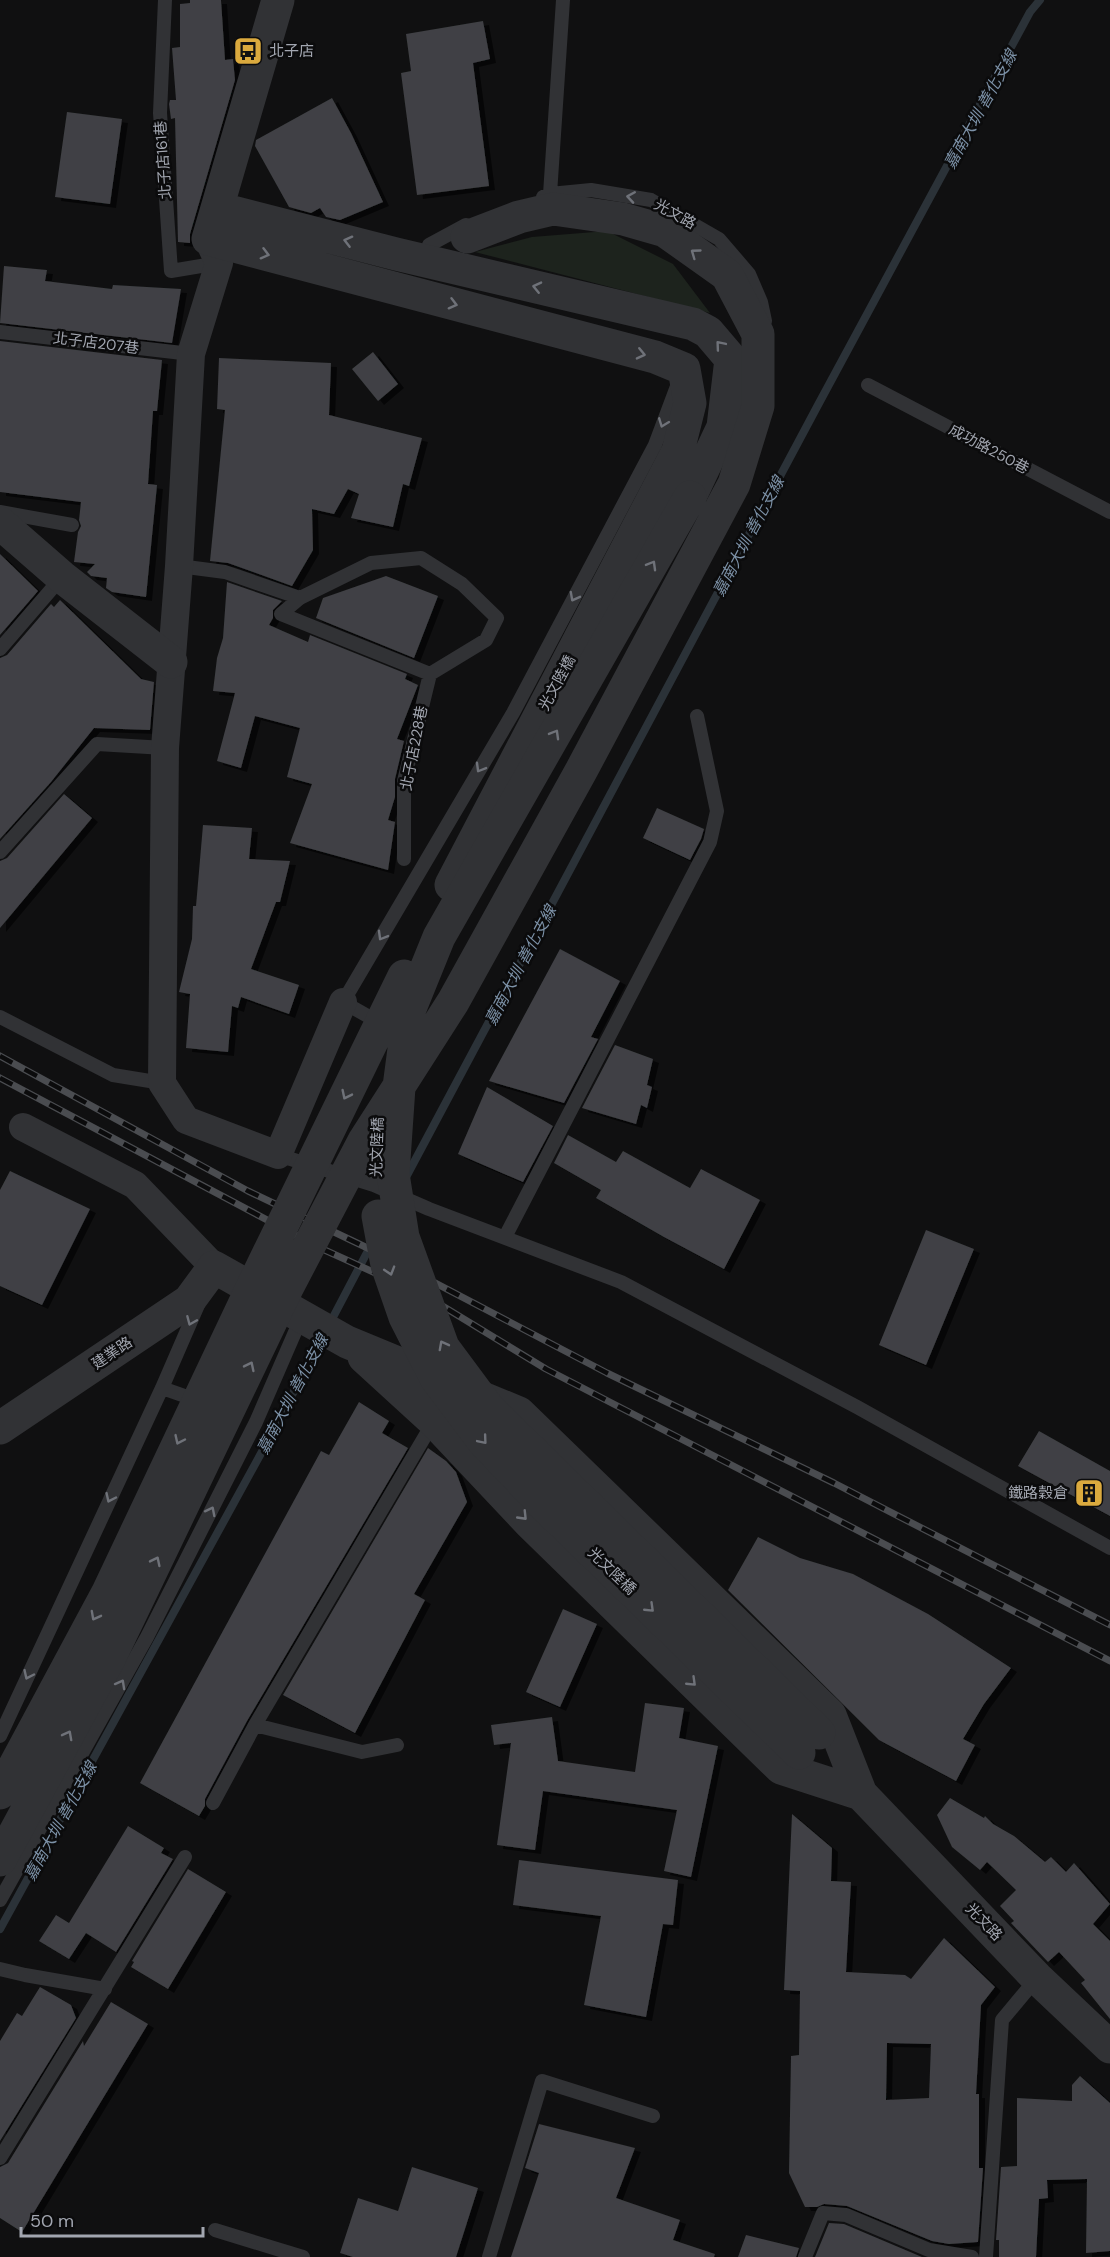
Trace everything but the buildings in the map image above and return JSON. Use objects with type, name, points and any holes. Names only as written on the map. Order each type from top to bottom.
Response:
[{"type":"street","points":[[278,0],[217,208],[213,251],[191,354],[179,566],[165,748],[162,1083],[186,1120],[278,1155],[344,1002]]},
{"type":"street","points":[[0,1860],[109,1659],[287,1288],[364,1141],[453,1002],[581,771],[734,484],[758,406],[758,334],[748,314],[727,276],[665,231],[623,219],[553,209],[519,217],[467,237],[396,254],[217,208]]},
{"type":"street","points":[[213,251],[655,357],[684,369]]},
{"type":"street","name":"光文陸橋","points":[[396,254],[693,324],[708,332],[731,359],[723,427],[690,497],[439,937],[409,1011],[399,1087],[393,1174],[403,1237],[443,1347],[489,1409],[809,1743]]},
{"type":"street","name":"光文陸橋","points":[[684,369],[690,403],[678,452],[409,967],[393,1006],[381,1068],[375,1199],[387,1265],[405,1317],[436,1378],[484,1442],[548,1509],[809,1743]]},
{"type":"street","points":[[0,523],[62,577],[171,662]]},
{"type":"street","points":[[0,1793],[108,1592],[260,1271],[409,967]]},
{"type":"street","points":[[22,1127],[135,1185],[214,1267],[347,1342],[519,1413],[830,1715],[861,1794]]},
{"type":"street","name":"建業路","points":[[0,1428],[189,1301],[214,1267]]},
{"type":"street","points":[[347,1342],[434,1422],[531,1523],[781,1768],[861,1794]]},
{"type":"street","points":[[434,1422],[449,1384]]},
{"type":"street","points":[[809,1743],[861,1794]]},
{"type":"street","name":"光文路","points":[[861,1794],[1037,1978],[1110,2047]]},
{"type":"lane","name":"北子店161巷","points":[[165,0],[160,113],[171,271],[213,251]]},
{"type":"lane","points":[[550,194],[563,0]]},
{"type":"lane","name":"光文路","points":[[429,245],[468,223],[550,194],[591,190],[651,200],[719,239],[749,274],[761,302],[771,367],[768,400],[751,472],[505,937]]},
{"type":"lane","name":"北子店207巷","points":[[0,332],[191,354]]},
{"type":"lane","points":[[723,427],[767,332]]},
{"type":"lane","points":[[444,1042],[429,1051],[344,1002],[513,713],[655,445],[684,369]]},
{"type":"lane","name":"成功路250巷","points":[[868,385],[1110,512]]},
{"type":"lane","points":[[0,512],[72,525]]},
{"type":"lane","points":[[421,558],[462,584],[497,618],[486,640],[430,674],[281,614],[300,598],[371,563],[421,558]]},
{"type":"lane","points":[[179,566],[225,572],[300,598]]},
{"type":"lane","points":[[0,649],[62,577]]},
{"type":"lane","name":"北子店228巷","points":[[404,859],[404,781],[430,674]]},
{"type":"lane","points":[[505,1237],[710,842],[717,811],[697,716]]},
{"type":"lane","points":[[0,852],[97,744],[165,748]]},
{"type":"lane","points":[[455,1024],[477,987]]},
{"type":"lane","points":[[0,1017],[113,1075],[162,1083]]},
{"type":"lane","points":[[278,1155],[374,1185],[429,1209],[621,1282],[856,1407],[1110,1548]]},
{"type":"lane","points":[[0,1736],[162,1388],[214,1267]]},
{"type":"lane","points":[[0,1900],[147,1637],[256,1422],[302,1316]]},
{"type":"lane","points":[[162,1388],[256,1422]]},
{"type":"lane","points":[[213,1803],[255,1725],[434,1422]]},
{"type":"lane","points":[[255,1725],[362,1752],[397,1744]]},
{"type":"lane","points":[[0,2158],[185,1857]]},
{"type":"lane","points":[[0,1969],[105,1989]]},
{"type":"lane","points":[[986,2257],[1002,2020],[1037,1978]]},
{"type":"lane","points":[[489,2257],[542,2081],[653,2116]]},
{"type":"lane","points":[[805,2257],[823,2213],[846,2216],[929,2250],[972,2257]]},
{"type":"lane","points":[[215,2230],[303,2257]]},
{"type":"shaded area","points":[[607,231],[673,264],[710,313],[475,252],[532,237]]},
{"type":"waterway","name":"嘉南大圳 善化支線","points":[[405,1179],[818,405],[1030,12],[1040,0]]},
{"type":"waterway","name":"嘉南大圳 善化支線","points":[[330,1323],[372,1243]]},
{"type":"waterway","name":"嘉南大圳 善化支線","points":[[0,1929],[323,1336]]},
{"type":"railway","points":[[0,1056],[248,1191],[378,1253],[607,1373],[834,1483],[1110,1625]]},
{"type":"railway","points":[[0,1078],[318,1247],[426,1296],[546,1369],[1110,1661]]},
{"type":"place","name":"北子店","points":[[248,51]]},
{"type":"place","name":"鐵路穀倉","points":[[1089,1493]]}]
